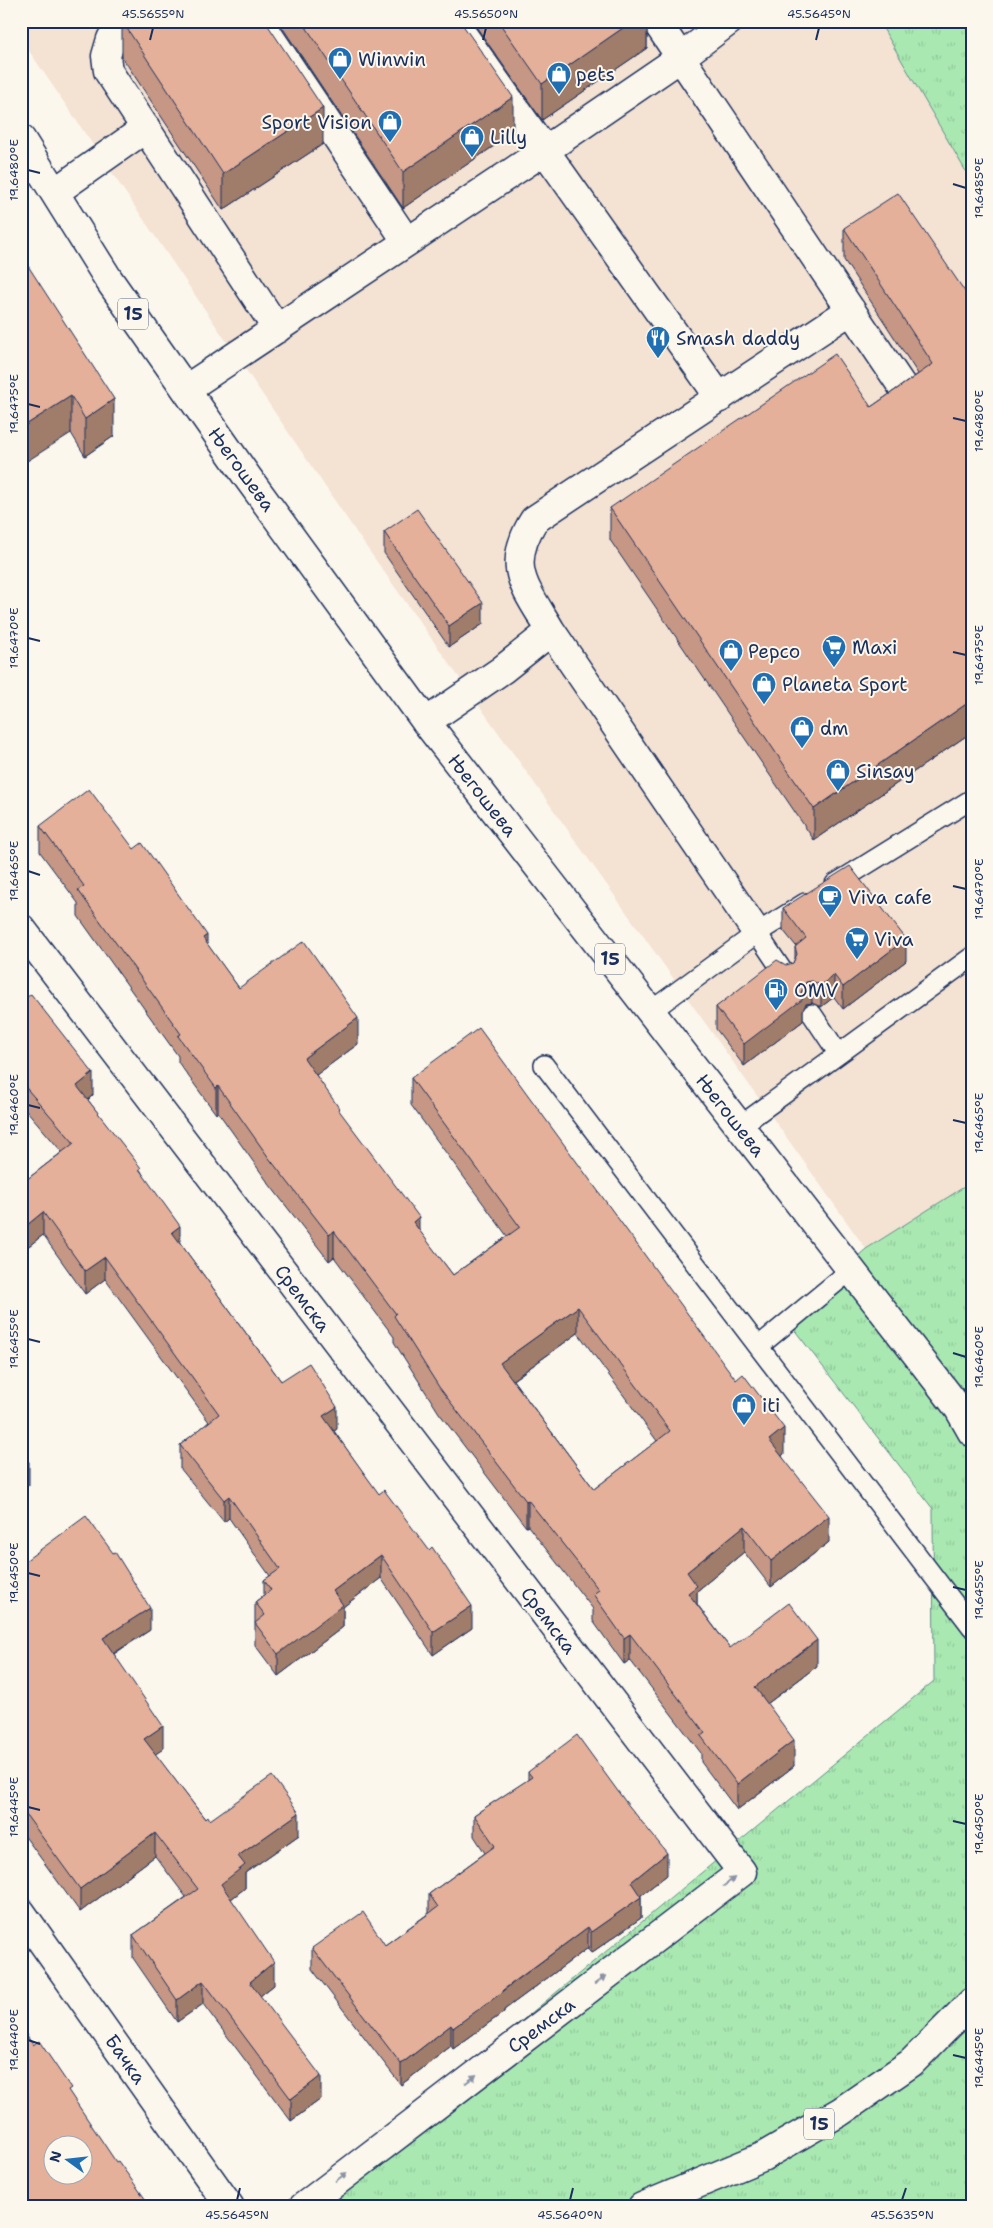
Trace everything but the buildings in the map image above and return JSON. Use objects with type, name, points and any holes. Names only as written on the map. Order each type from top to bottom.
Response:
[{"type":"street","points":[[137,21],[111,39],[106,56],[108,71],[277,329]]},
{"type":"street","points":[[259,21],[407,242]]},
{"type":"street","points":[[453,21],[720,398]]},
{"type":"street","points":[[656,21],[906,392]]},
{"type":"street","points":[[186,389],[544,151],[680,58],[729,21]]},
{"type":"street","points":[[54,192],[146,128]]},
{"type":"street","name":"Његошева","points":[[21,139],[109,280],[248,478],[426,722],[959,1408],[972,1432]]},
{"type":"street","points":[[757,933],[551,631],[521,579],[518,558],[522,538],[534,520],[851,310]]},
{"type":"street","points":[[426,722],[502,670],[551,631]]},
{"type":"street","name":"Сремска","points":[[21,928],[742,1872],[303,2207]]},
{"type":"street","name":"Бачка","points":[[21,1912],[230,2207]]},
{"type":"street","name":"15","points":[[642,2207],[762,2157],[840,2112],[911,2063],[972,2002]]},
{"type":"lane","points":[[650,1011],[757,933],[972,799]]},
{"type":"lane","points":[[757,933],[786,976]]},
{"type":"lane","points":[[740,1126],[972,957]]},
{"type":"lane","points":[[812,1014],[838,1054]]},
{"type":"lane","points":[[544,1065],[972,1627]]},
{"type":"lane","points":[[759,1346],[851,1270]]},
{"type":"shaded area","points":[[21,21],[879,21],[972,182],[972,1182],[866,1249],[365,545],[21,39]]},
{"type":"green space","points":[[879,21],[972,21],[972,182],[884,30]]},
{"type":"green space","points":[[972,1182],[972,2207],[296,2207],[934,1681],[933,1509],[786,1319],[866,1249]]},
{"type":"place","name":"Winwin","points":[[340,80]]},
{"type":"place","name":"pets","points":[[559,95]]},
{"type":"place","name":"Sport Vision","points":[[390,143]]},
{"type":"place","name":"Lilly","points":[[472,158]]},
{"type":"place","name":"Smash daddy","points":[[658,359]]},
{"type":"place","name":"Maxi","points":[[834,668]]},
{"type":"place","name":"Pepco","points":[[731,672]]},
{"type":"place","name":"Planeta Sport","points":[[764,705]]},
{"type":"place","name":"dm","points":[[802,749]]},
{"type":"place","name":"Sinsay","points":[[838,792]]},
{"type":"place","name":"Viva cafe","points":[[830,918]]},
{"type":"place","name":"Viva","points":[[857,960]]},
{"type":"place","name":"OMV","points":[[776,1011]]},
{"type":"place","name":"iti","points":[[744,1426]]}]
